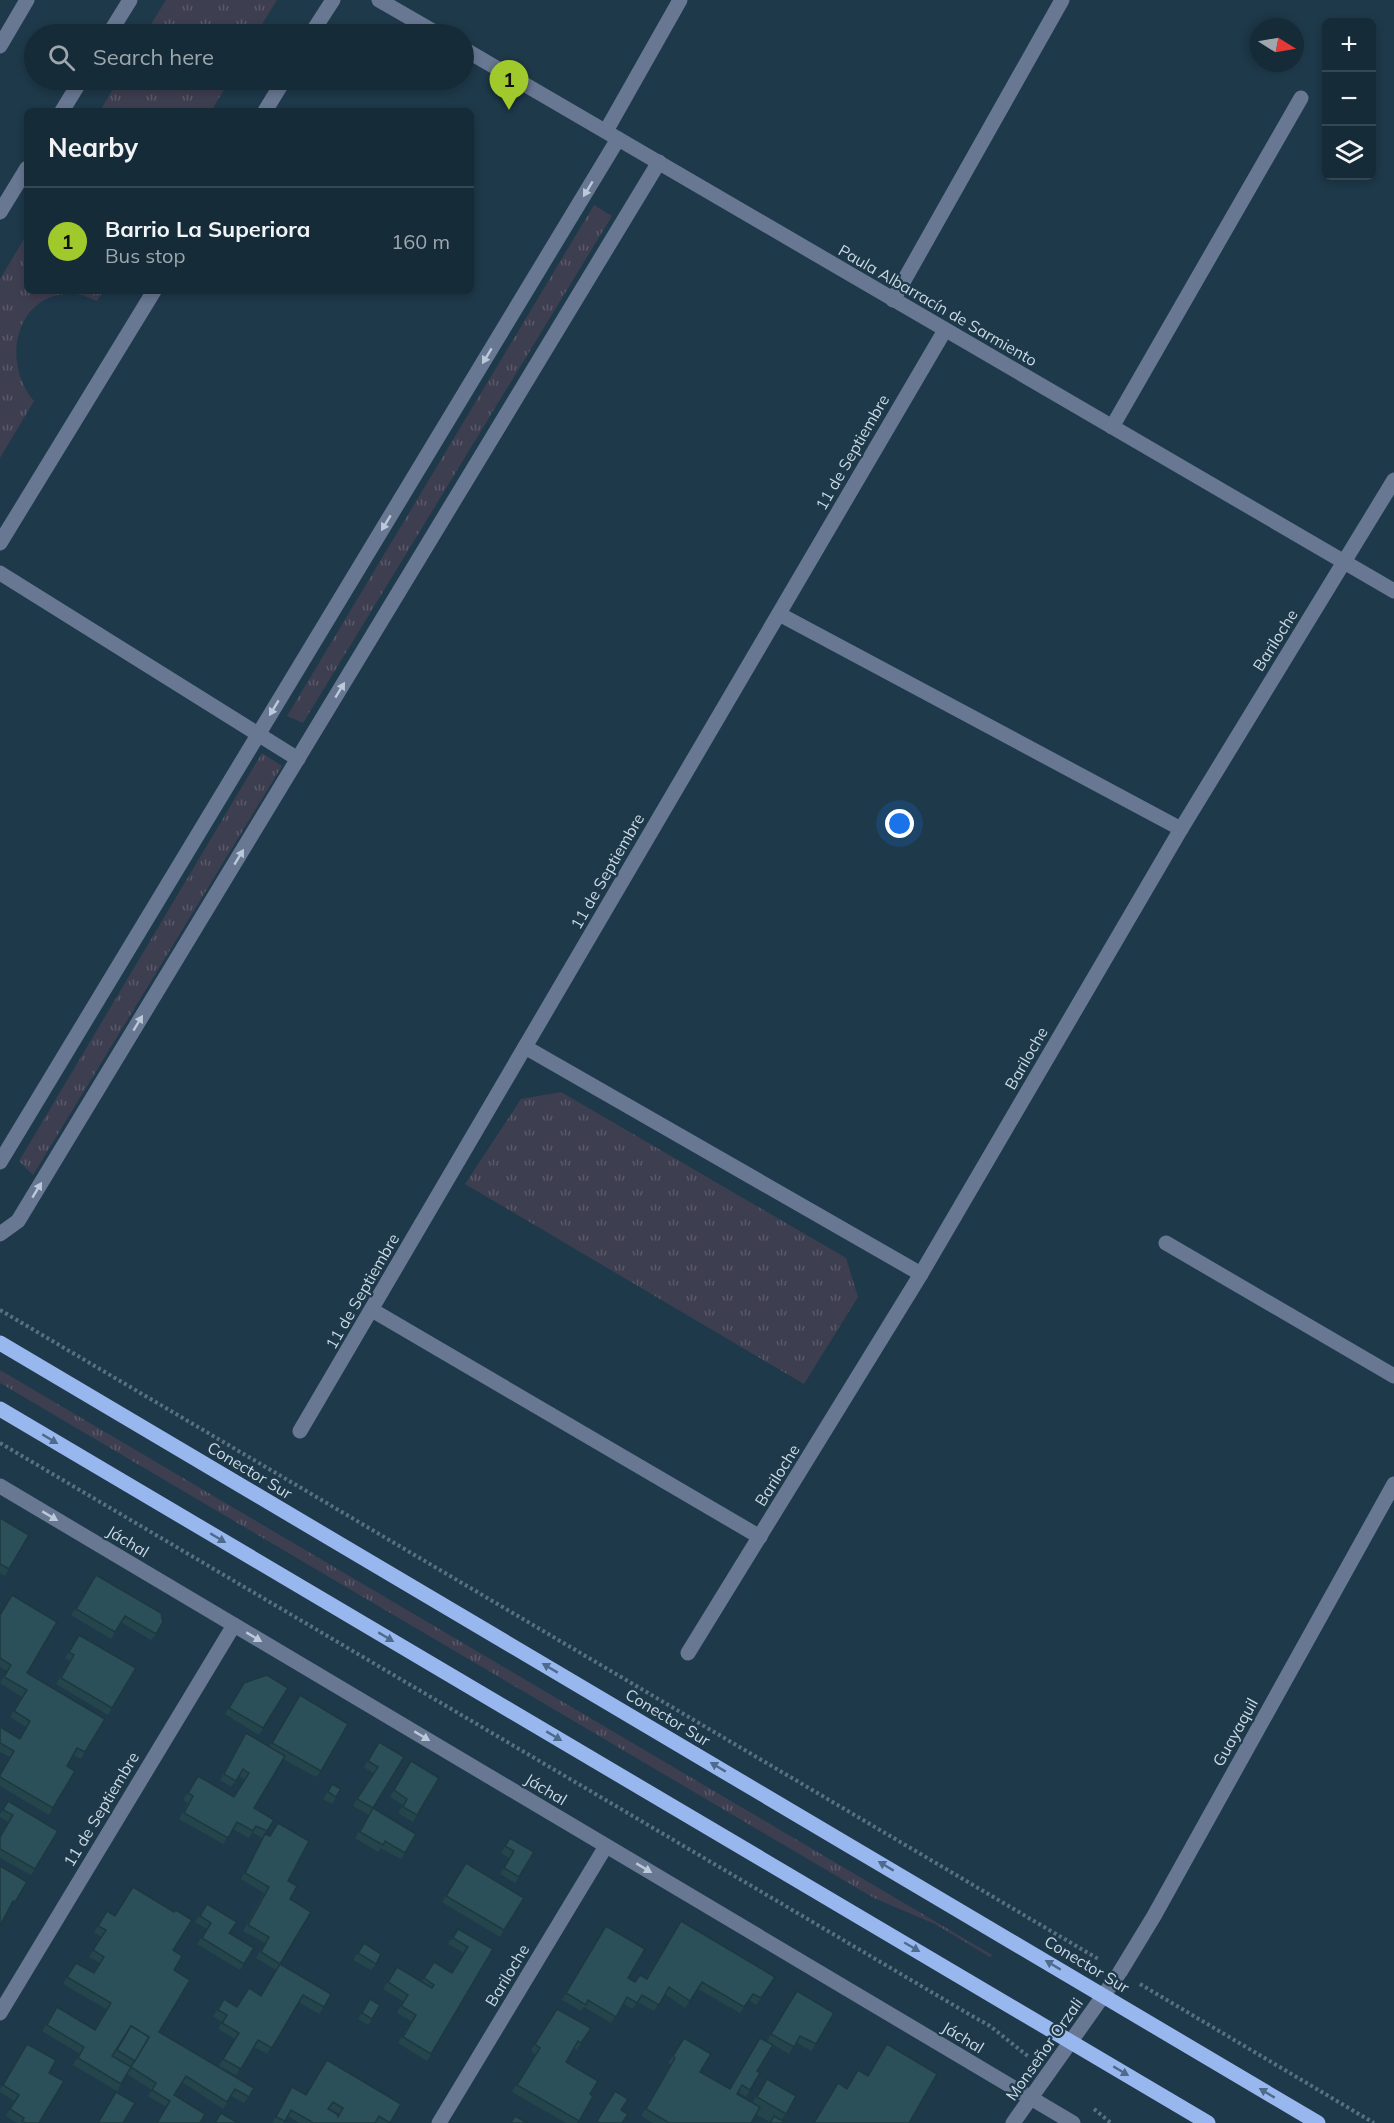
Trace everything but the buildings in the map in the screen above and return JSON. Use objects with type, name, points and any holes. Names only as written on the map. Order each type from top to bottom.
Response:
[{"type":"main road","name":"Conector Sur","points":[[0,1343],[1318,2123]]},
{"type":"main road","points":[[0,1409],[1208,2123]]},
{"type":"street","points":[[0,46],[27,0]]},
{"type":"street","points":[[115,24],[130,0]]},
{"type":"street","points":[[317,24],[333,0]]},
{"type":"street","points":[[379,0],[421,24]]},
{"type":"street","points":[[0,1162],[258,734],[612,135],[680,0]]},
{"type":"street","points":[[893,300],[1062,0]]},
{"type":"street","name":"Paula Albarracín de Sarmiento","points":[[474,55],[1394,591]]},
{"type":"street","points":[[64,108],[75,90]]},
{"type":"street","points":[[267,108],[278,90]]},
{"type":"street","points":[[1112,427],[1300,98]]},
{"type":"street","points":[[0,1234],[18,1221],[659,162]]},
{"type":"street","points":[[0,212],[24,173]]},
{"type":"street","points":[[0,543],[152,294]]},
{"type":"street","name":"11 de Septiembre","points":[[300,1431],[945,330]]},
{"type":"street","name":"Bariloche","points":[[688,1653],[921,1274],[1180,829],[1394,480]]},
{"type":"street","points":[[0,573],[298,759]]},
{"type":"street","points":[[778,614],[1180,829]]},
{"type":"street","points":[[525,1047],[921,1274]]},
{"type":"street","points":[[1166,1243],[1394,1376]]},
{"type":"street","points":[[372,1310],[760,1537]]},
{"type":"street","name":"Guayaquil","points":[[1104,1995],[1160,1905],[1394,1484]]},
{"type":"street","name":"Jáchal","points":[[0,1486],[1073,2123]]},
{"type":"street","name":"11 de Septiembre","points":[[0,2013],[234,1625]]},
{"type":"street","name":"Bariloche","points":[[439,2123],[606,1846]]},
{"type":"street","name":"Monseñor Orzali","points":[[1013,2123],[1104,1995]]},
{"type":"path","points":[[0,1310],[1374,2123]]},
{"type":"path","points":[[0,1443],[990,2026],[1048,2073]]},
{"type":"path","points":[[1093,2109],[1111,2123]]},
{"type":"green space","points":[[166,0],[277,0],[262,24],[151,24]]},
{"type":"green space","points":[[112,90],[224,90],[213,108],[102,108]]},
{"type":"green space","points":[[594,205],[612,216],[303,723],[287,716]]},
{"type":"green space","points":[[24,239],[24,294],[78,294],[55,296],[39,304],[27,316],[20,331],[16,349],[18,367],[24,385],[34,401],[0,458],[0,279]]},
{"type":"green space","points":[[78,294],[101,294],[97,301]]},
{"type":"green space","points":[[262,753],[282,766],[33,1175],[19,1161]]},
{"type":"green space","points":[[561,1092],[846,1258],[858,1297],[804,1384],[465,1184],[521,1099]]},
{"type":"green space","points":[[0,1370],[992,1955],[990,1957],[935,1924],[874,1898],[0,1383]]},
{"type":"place","name":"Barrio La Superiora","points":[[509,110]]}]
